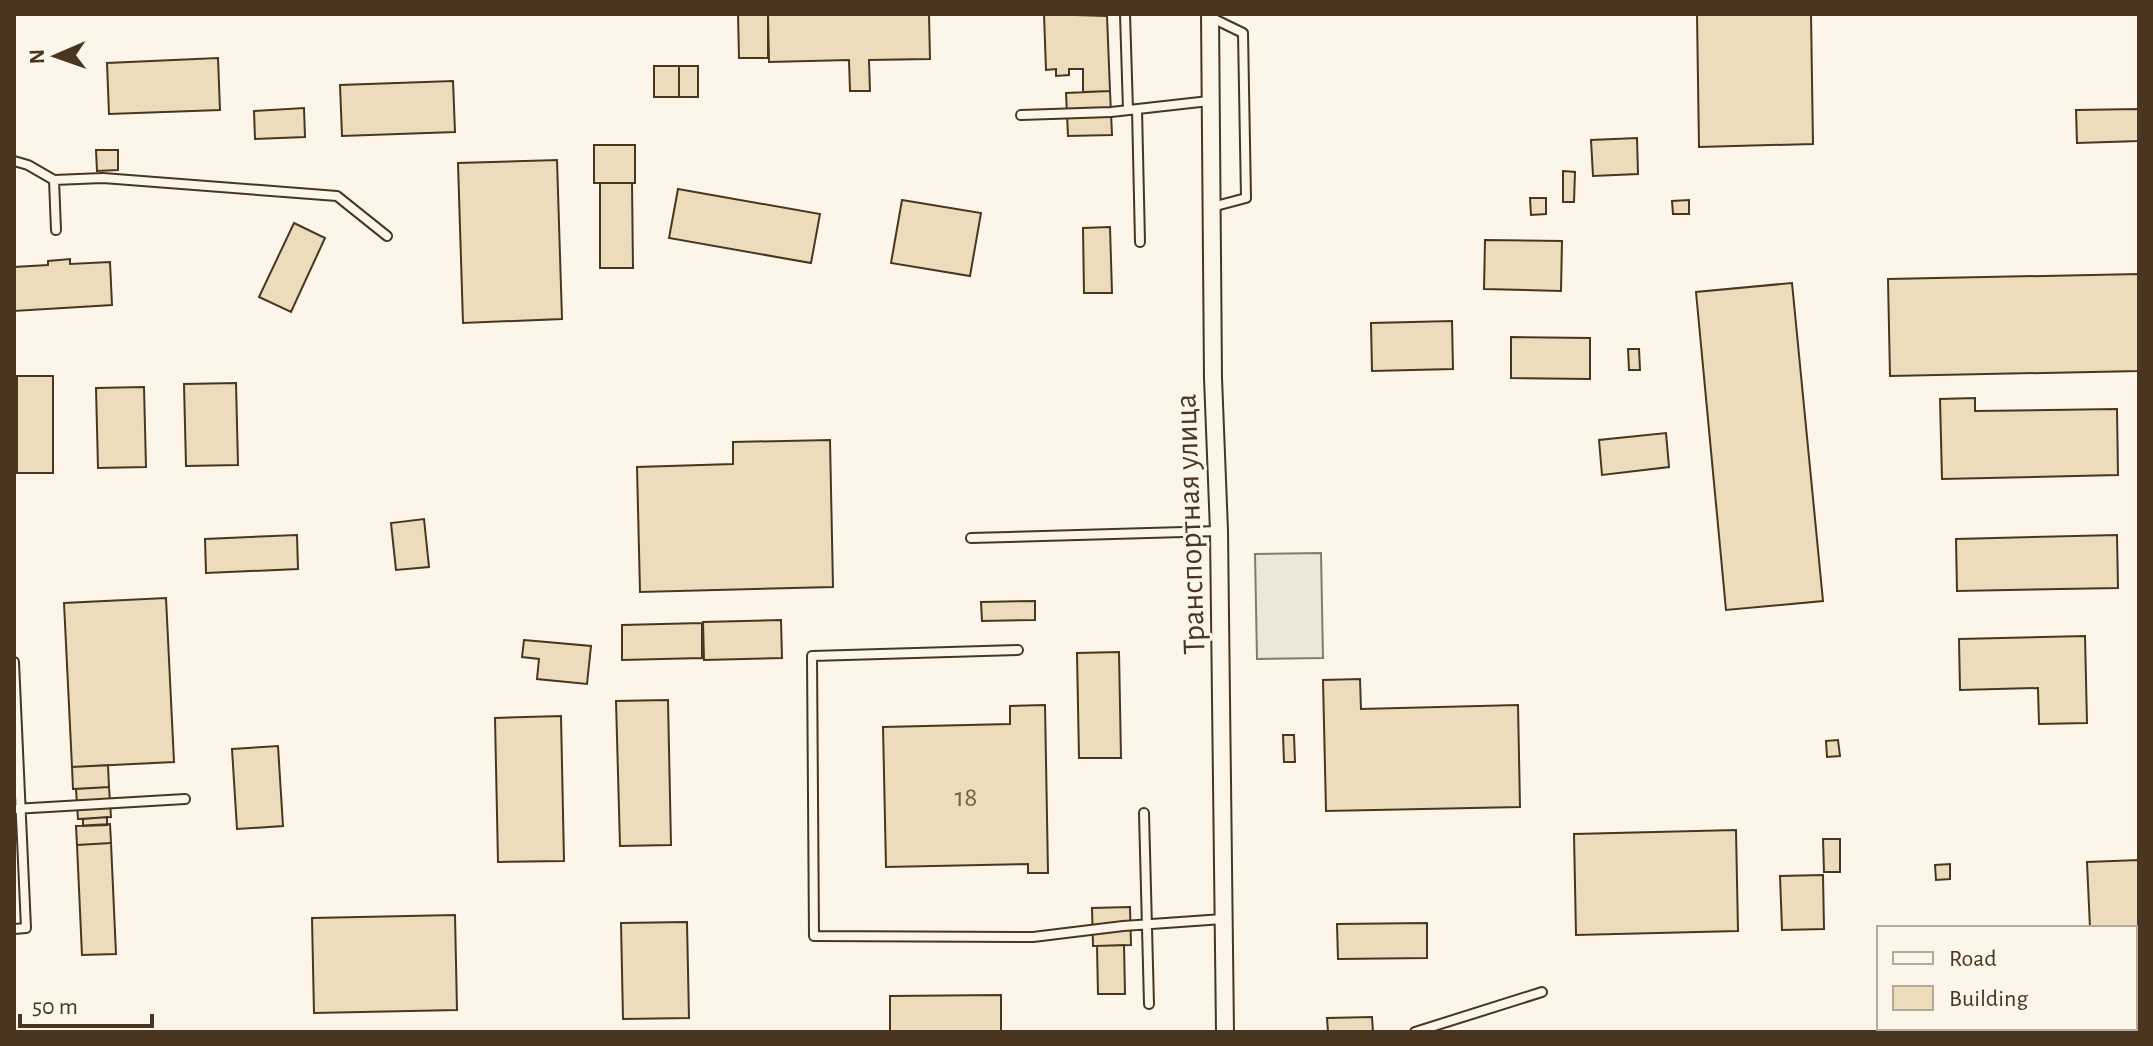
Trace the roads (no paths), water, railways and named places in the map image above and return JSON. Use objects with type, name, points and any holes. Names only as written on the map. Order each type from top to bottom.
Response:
[{"type":"street","name":"Транспортная улица","points":[[1210,15],[1225,1032]]},
{"type":"lane","points":[[1125,14],[1140,242]]},
{"type":"lane","points":[[1210,15],[1243,33],[1246,198],[1212,207]]},
{"type":"lane","points":[[1021,115],[1132,110],[1209,101]]},
{"type":"lane","points":[[14,161],[54,180],[103,178],[337,196],[387,236]]},
{"type":"lane","points":[[54,180],[56,230]]},
{"type":"lane","points":[[971,538],[1219,531]]},
{"type":"lane","points":[[1018,650],[812,656],[814,936],[1033,937],[1224,919]]},
{"type":"lane","points":[[14,662],[17,809],[26,928],[14,929]]},
{"type":"lane","points":[[17,809],[185,799]]},
{"type":"lane","points":[[1144,813],[1149,1004]]},
{"type":"lane","points":[[1415,1032],[1542,992]]}]
